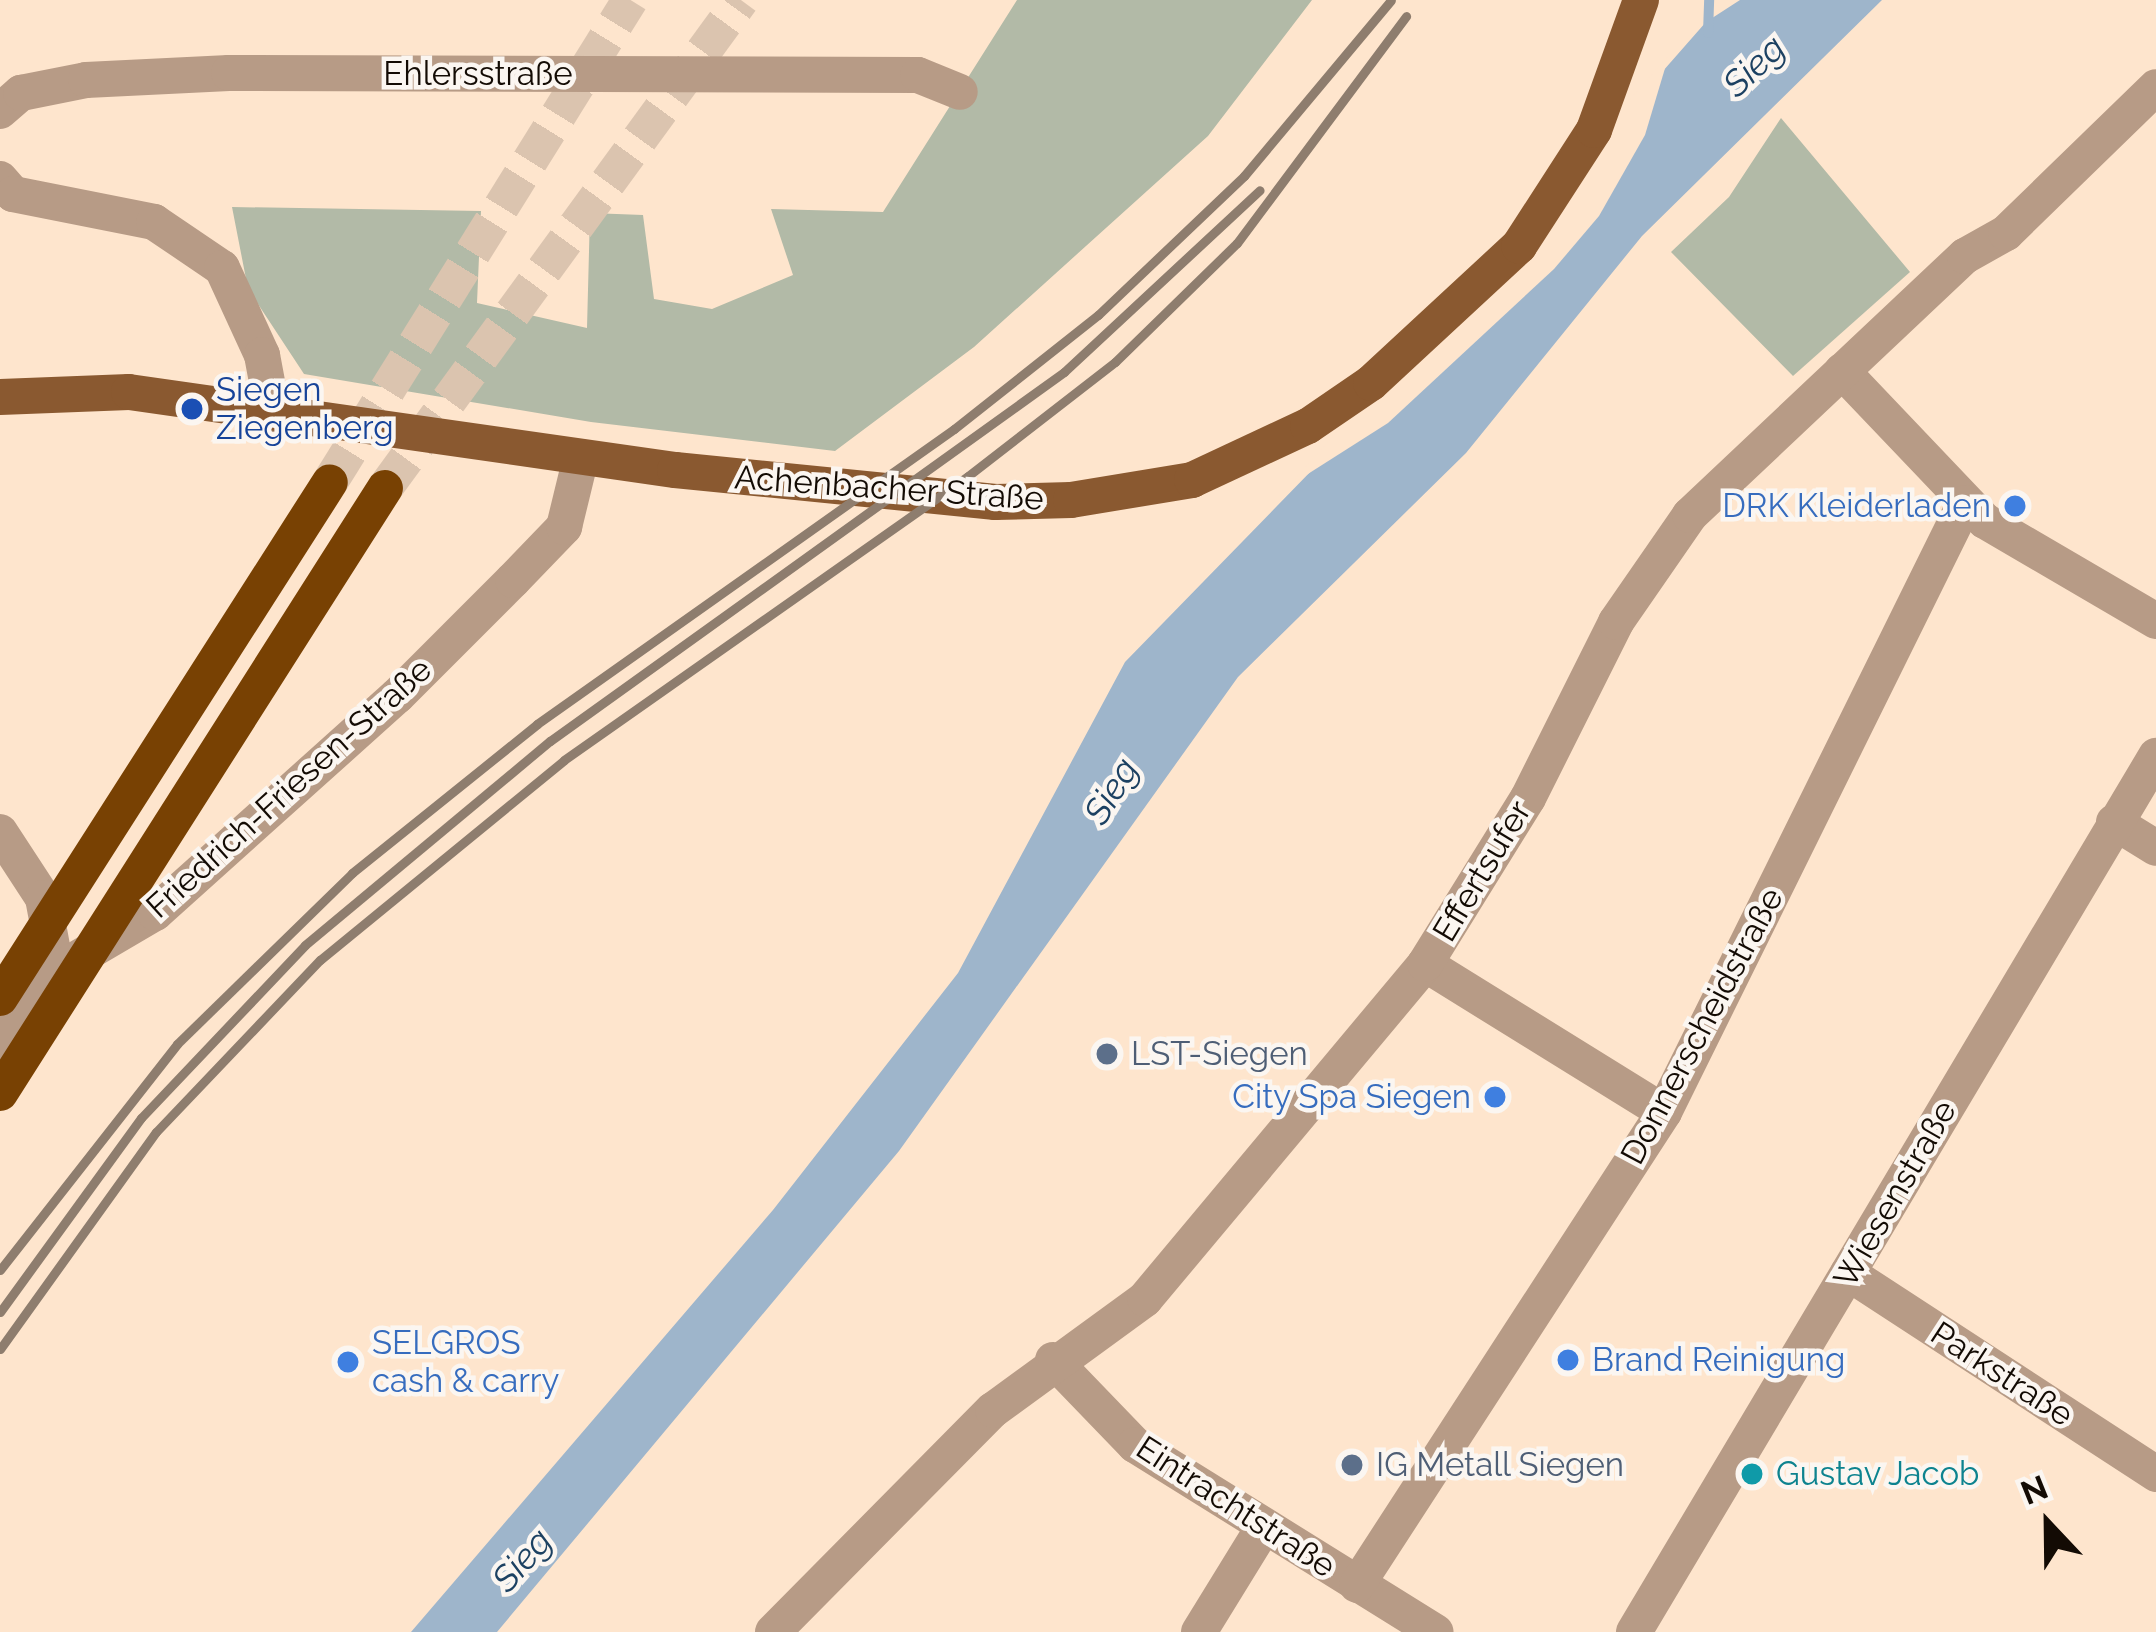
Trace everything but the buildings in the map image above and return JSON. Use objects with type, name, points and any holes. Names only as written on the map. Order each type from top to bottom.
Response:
[{"type":"highway","points":[[0,998],[330,482]]},
{"type":"highway","points":[[0,1094],[385,488]]},
{"type":"main road","name":"Achenbacher Straße","points":[[0,398],[129,392],[675,470],[995,502],[1132,492],[1252,455],[1371,382],[1519,246],[1594,130],[1639,10]]},
{"type":"street","name":"Ehlersstraße","points":[[0,111],[21,93],[86,80],[229,73],[918,76],[960,92]]},
{"type":"street","name":"Effertsufer","points":[[773,1632],[1053,1360],[1145,1299],[1425,964],[1528,798],[1616,622],[1690,515],[1965,256],[2006,233],[2156,87]]},
{"type":"street","points":[[0,179],[13,194],[154,222],[222,268],[262,355],[273,414]]},
{"type":"street","points":[[1842,371],[1965,503],[2156,621]]},
{"type":"street","name":"Friedrich-Friesen-Straße","points":[[56,970],[155,913],[397,696],[564,527],[581,458]]},
{"type":"street","name":"Donnerscheidstraße","points":[[1357,1585],[1664,1112],[1965,503]]},
{"type":"street","name":"Wiesenstraße","points":[[1634,1632],[2156,756]]},
{"type":"street","points":[[2114,822],[2156,848]]},
{"type":"street","points":[[0,832],[44,898],[56,970],[0,1044]]},
{"type":"street","points":[[1425,964],[1664,1112]]},
{"type":"street","name":"Parkstraße","points":[[1848,1274],[2156,1474]]},
{"type":"street","name":"Eintrachtstraße","points":[[1053,1360],[1135,1445],[1436,1632]]},
{"type":"street","points":[[1199,1632],[1263,1528]]},
{"type":"green space","points":[[1017,0],[1312,0],[1208,136],[974,347],[835,451],[591,422],[304,374],[248,289],[232,207],[481,211],[477,303],[587,328],[590,213],[643,215],[654,299],[712,309],[793,275],[771,209],[883,212]]},
{"type":"green space","points":[[1781,118],[1910,272],[1793,376],[1671,252],[1729,197]]},
{"type":"water","name":"Sieg","points":[[1740,0],[1882,0],[1642,236],[1466,453],[1238,677],[899,1151],[497,1632],[411,1632],[773,1210],[958,973],[1125,662],[1315,467],[1706,22]]},
{"type":"pier","points":[[1669,55],[1645,135],[1599,216],[1554,269],[1388,423],[1289,486]]},
{"type":"waterway","points":[[1708,33],[1709,0]]},
{"type":"tunnel","points":[[330,482],[630,0]]},
{"type":"tunnel","points":[[385,488],[741,0]]},
{"type":"railway","points":[[0,1270],[177,1044],[352,873],[537,724],[954,429],[1098,315],[1244,176],[1391,0]]},
{"type":"railway","points":[[0,1349],[156,1132],[320,960],[564,760],[968,476],[1115,362],[1237,243],[1406,16]]},
{"type":"railway","points":[[0,1312],[141,1118],[305,945],[550,741],[1064,372],[1260,190]]},
{"type":"place","name":"Siegen Ziegenberg","points":[[192,409]]},
{"type":"place","name":"DRK Kleiderladen","points":[[2015,506]]},
{"type":"place","name":"LST-Siegen","points":[[1107,1054]]},
{"type":"place","name":"City Spa Siegen","points":[[1495,1097]]},
{"type":"place","name":"Brand Reinigung","points":[[1568,1360]]},
{"type":"place","name":"SELGROS cash & carry","points":[[348,1362]]},
{"type":"place","name":"IG Metall Siegen","points":[[1352,1465]]},
{"type":"place","name":"Gustav Jacob","points":[[1752,1474]]}]
